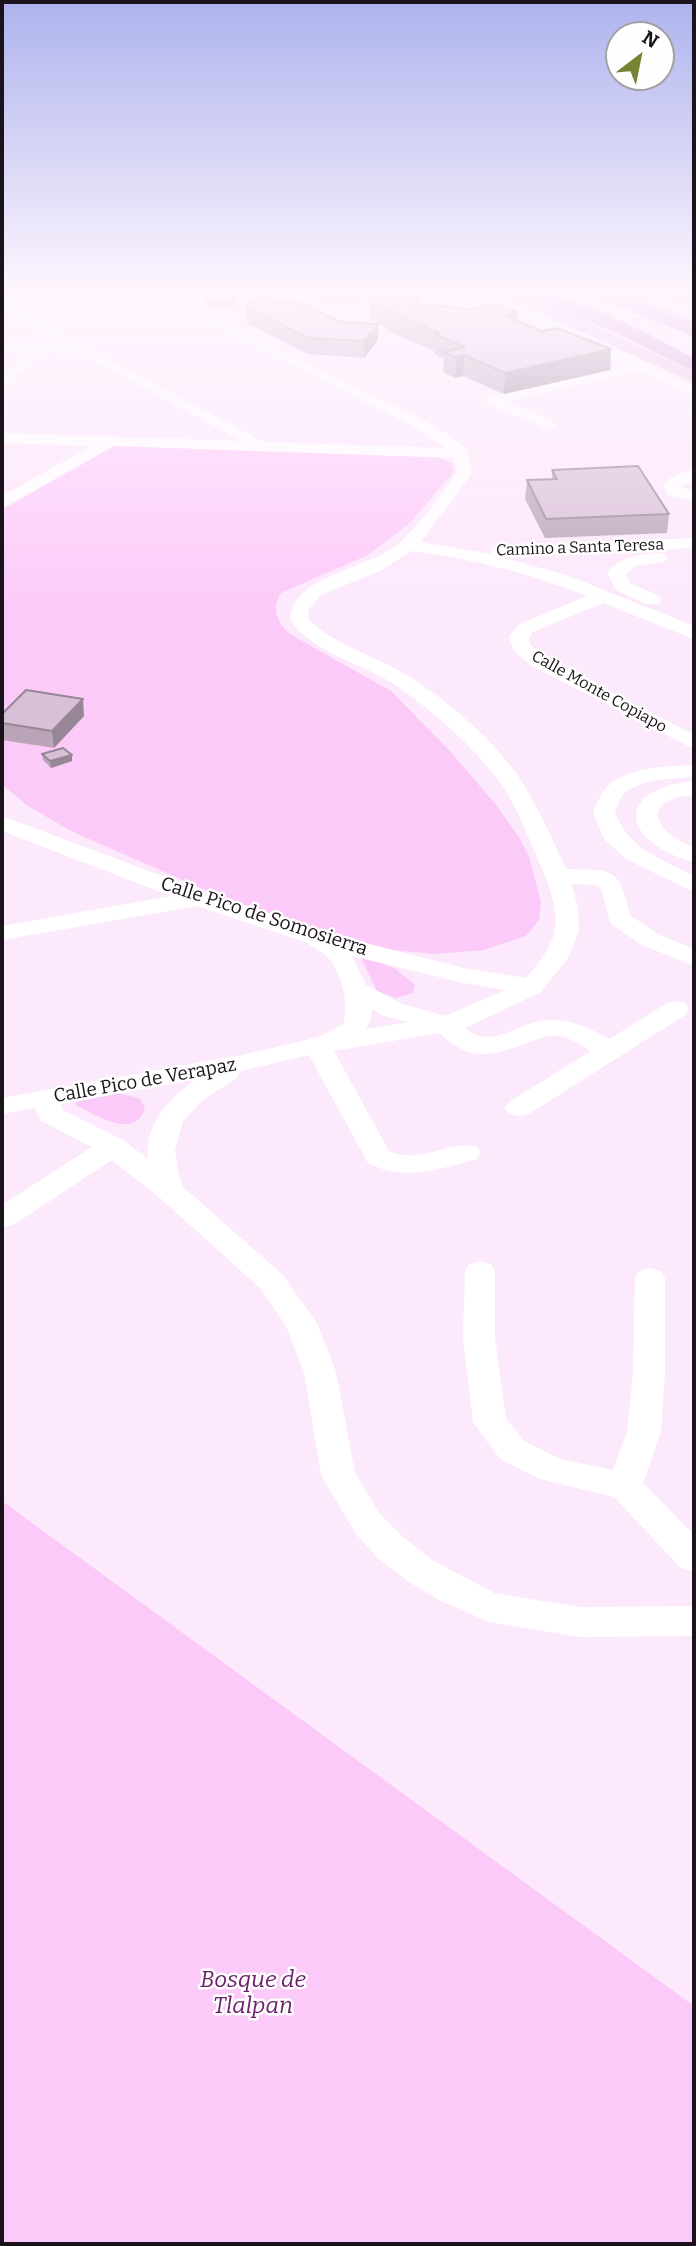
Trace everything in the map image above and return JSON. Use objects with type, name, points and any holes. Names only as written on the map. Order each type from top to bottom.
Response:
[{"type":"street","points":[[170,397],[261,445]]},
{"type":"street","points":[[245,1062],[280,1052],[457,1022],[532,987],[559,953],[567,931],[566,907],[557,876],[533,821],[509,779],[467,731],[403,681],[315,636],[299,620],[300,603],[310,594],[379,565],[408,545],[464,473],[461,453],[441,436],[405,429],[353,397]]},
{"type":"street","points":[[507,397],[492,400],[558,419]]},
{"type":"street","points":[[518,397],[558,419]]},
{"type":"street","points":[[524,432],[558,419]]},
{"type":"street","points":[[326,447],[384,440],[405,429]]},
{"type":"street","points":[[2,438],[461,453]]},
{"type":"street","points":[[2,503],[112,441]]},
{"type":"street","points":[[694,475],[686,476],[671,485],[674,491],[694,496]]},
{"type":"street","name":"Camino a Santa Teresa","points":[[408,545],[466,553],[560,579],[694,633]]},
{"type":"street","name":"Camino a Santa Teresa","points":[[466,553],[688,550]]},
{"type":"street","name":"Camino a Santa Teresa","points":[[688,550],[631,561],[618,569],[615,578],[628,590],[694,615]]},
{"type":"street","name":"Calle Monte Copiapo","points":[[601,597],[526,628],[519,637],[521,647],[539,662],[694,743]]},
{"type":"street","points":[[694,771],[666,772],[636,780],[614,792],[604,812],[612,834],[635,854],[694,885]]},
{"type":"street","points":[[694,788],[676,790],[656,798],[646,810],[646,817],[653,832],[662,840],[694,855]]},
{"type":"street","name":"Calle Pico de Somosierra","points":[[7,823],[199,898],[307,934],[434,970],[532,987]]},
{"type":"street","points":[[557,876],[601,878],[612,886],[619,918],[632,929],[694,958]]},
{"type":"street","points":[[2,933],[199,898]]},
{"type":"street","points":[[307,934],[341,957],[355,989],[359,1013],[356,1025],[341,1038],[318,1046]]},
{"type":"street","points":[[355,989],[393,1010],[445,1024],[465,1042],[480,1046],[493,1046],[545,1028],[561,1028],[610,1050]]},
{"type":"street","points":[[519,1108],[676,1009]]},
{"type":"street","points":[[318,1046],[378,1157],[392,1165],[409,1167],[467,1153]]},
{"type":"street","name":"Calle Pico de Verapaz","points":[[2,1106],[245,1062]]},
{"type":"street","name":"Calle Pico de Verapaz","points":[[170,1191],[160,1156],[162,1139],[171,1118],[185,1099],[198,1088],[245,1062]]},
{"type":"street","points":[[46,1098],[51,1115],[113,1146],[170,1191],[271,1281],[301,1323],[320,1372],[338,1475],[368,1524],[390,1547],[430,1577],[489,1607],[580,1622],[694,1621]]},
{"type":"street","points":[[2,1218],[113,1146]]},
{"type":"street","points":[[480,1271],[479,1338],[490,1422],[512,1450],[552,1470],[625,1486],[694,1558]]},
{"type":"street","points":[[625,1486],[644,1432],[649,1373],[650,1278]]},
{"type":"green space","points":[[116,445],[438,457],[450,463],[454,470],[452,474],[410,523],[368,555],[281,593],[276,610],[279,620],[290,634],[391,691],[449,750],[497,806],[529,857],[541,902],[539,920],[526,936],[484,950],[435,954],[392,950],[314,931],[212,893],[71,831],[28,806],[2,785],[2,510]]},
{"type":"green space","points":[[359,954],[396,969],[415,985],[413,993],[396,998],[377,991]]},
{"type":"green space","points":[[117,1093],[139,1098],[145,1107],[133,1123],[124,1124],[103,1119],[75,1104],[76,1102]]},
{"type":"green space","name":"Bosque de Tlalpan","points":[[2,1501],[694,2006],[694,2244],[2,2244]]},
{"type":"building","points":[[638,466],[669,514],[546,519],[527,480],[557,479],[552,470]]},
{"type":"building","points":[[26,690],[83,699],[52,731],[2,723],[2,714]]},
{"type":"building","points":[[63,748],[72,755],[50,761],[42,754]]}]
